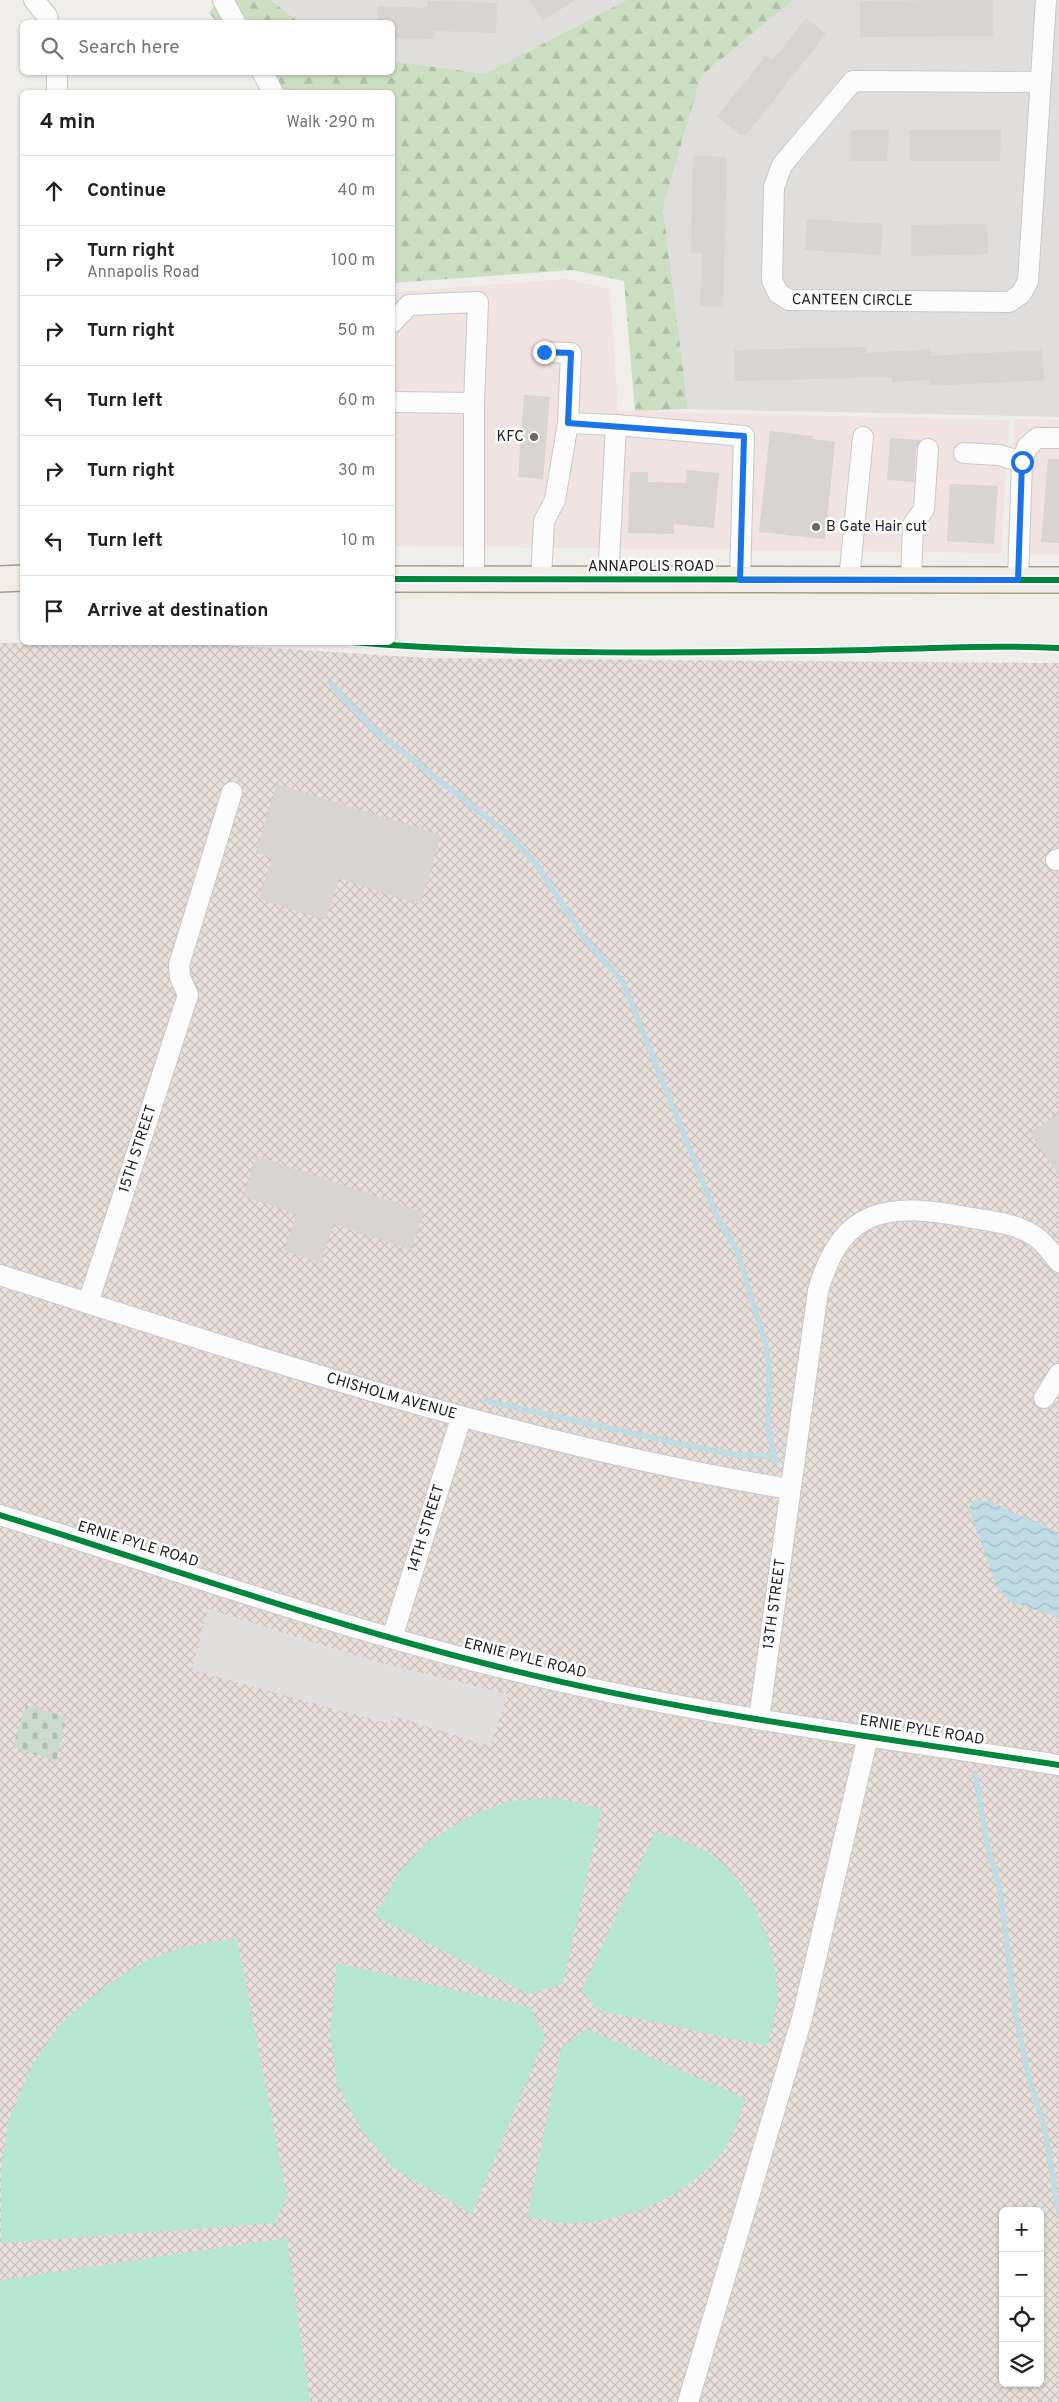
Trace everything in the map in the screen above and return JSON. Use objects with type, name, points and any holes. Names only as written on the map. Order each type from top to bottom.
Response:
[{"type":"main road","points":[[0,578],[20,578]]},
{"type":"main road","name":"ANNAPOLIS ROAD","points":[[395,579],[1059,580]]},
{"type":"street","points":[[34,0],[47,16],[48,20]]},
{"type":"street","points":[[223,0],[234,20]]},
{"type":"street","name":"CANTEEN CIRCLE","points":[[1040,82],[853,81],[782,165],[774,187],[772,280],[778,293],[789,300],[999,302],[1009,302],[1021,294],[1028,281],[1046,0]]},
{"type":"street","points":[[56,90],[57,75]]},
{"type":"street","points":[[264,75],[272,90]]},
{"type":"street","points":[[395,320],[409,305],[478,302],[474,403],[474,579]]},
{"type":"street","points":[[542,579],[544,521],[555,500],[568,423],[571,353],[544,352]]},
{"type":"street","points":[[395,402],[474,403]]},
{"type":"street","points":[[568,423],[616,425],[744,436],[740,580]]},
{"type":"street","points":[[608,580],[616,425]]},
{"type":"street","points":[[849,580],[863,437]]},
{"type":"street","points":[[1018,580],[1022,462],[1027,447],[1037,438],[1059,438]]},
{"type":"street","points":[[911,581],[913,525],[924,509],[928,449]]},
{"type":"street","points":[[964,453],[999,455],[1022,462]]},
{"type":"street","name":"15TH STREET","points":[[88,1303],[188,995],[180,977],[179,965],[232,792]]},
{"type":"street","name":"13TH STREET","points":[[758,1719],[818,1291],[826,1264],[847,1234],[865,1221],[884,1212],[906,1209],[928,1210],[1022,1229],[1038,1237],[1059,1262]]},
{"type":"street","name":"CHISHOLM AVENUE","points":[[0,1275],[461,1418],[633,1460],[700,1474],[790,1489]]},
{"type":"street","points":[[1044,1398],[1059,1374]]},
{"type":"street","name":"14TH STREET","points":[[392,1638],[461,1418]]},
{"type":"street","name":"ERNIE PYLE ROAD","points":[[0,1515],[392,1638],[575,1685],[668,1704],[758,1719],[1059,1764]]},
{"type":"street","points":[[688,2402],[802,2018],[868,1736]]},
{"type":"shaded area","points":[[270,0],[627,0],[485,74],[395,61],[395,20],[296,20]]},
{"type":"shaded area","points":[[793,0],[1059,0],[1059,417],[688,409],[663,208],[701,76]]},
{"type":"shaded area","points":[[568,279],[610,289],[618,411],[1009,420],[1001,553],[395,546],[395,292]]},
{"type":"shaded area","points":[[1015,419],[1059,420],[1059,555],[1007,555]]},
{"type":"shaded area","points":[[0,643],[20,643],[20,645],[221,645],[427,658],[1059,663],[1059,2402],[0,2402]]},
{"type":"shaded area","points":[[208,1609],[374,1661],[508,1694],[490,1746],[393,1716],[390,1724],[192,1670]]},
{"type":"green space","points":[[218,0],[270,0],[296,20],[215,20],[209,13]]},
{"type":"green space","points":[[627,0],[793,0],[701,76],[663,208],[688,409],[635,411],[624,281],[572,270],[395,283],[395,90],[276,90],[263,75],[395,75],[395,61],[485,74]]},
{"type":"green space","points":[[26,1705],[66,1717],[56,1761],[13,1747]]},
{"type":"green space","points":[[558,1798],[602,1809],[563,1984],[528,1994],[375,1916],[399,1873],[426,1843],[466,1818],[508,1801]]},
{"type":"green space","points":[[655,1832],[704,1850],[718,1860],[743,1888],[753,1906],[769,1943],[777,1982],[777,2001],[767,2046],[596,2010],[582,1989]]},
{"type":"green space","points":[[237,1938],[287,2196],[275,2223],[1,2243],[1,2173],[8,2121],[33,2064],[62,2022],[107,1985],[149,1959],[188,1946]]},
{"type":"green space","points":[[337,1963],[530,2007],[545,2037],[472,2214],[392,2167],[360,2128],[337,2084],[330,2028]]},
{"type":"green space","points":[[587,2029],[746,2099],[733,2133],[723,2151],[708,2168],[691,2182],[654,2205],[633,2213],[590,2222],[563,2223],[527,2217],[561,2048]]},
{"type":"green space","points":[[287,2238],[310,2402],[0,2402],[0,2280]]},
{"type":"water","points":[[974,1500],[992,1501],[1011,1512],[1047,1526],[1059,1534],[1059,1617],[1010,1602],[997,1588],[969,1508]]},
{"type":"building","points":[[529,0],[575,0],[543,21]]},
{"type":"building","points":[[993,0],[993,36],[860,37],[860,1]]},
{"type":"building","points":[[428,1],[497,3],[496,33],[435,31],[435,39],[395,38],[395,20],[377,20],[378,6],[427,8]]},
{"type":"building","points":[[806,18],[826,34],[746,135],[740,135],[717,116],[766,56],[772,61]]},
{"type":"building","points":[[851,130],[889,130],[887,161],[850,161]]},
{"type":"building","points":[[909,130],[1001,130],[1000,161],[910,161]]},
{"type":"building","points":[[693,156],[727,157],[723,307],[700,306],[702,253],[691,253]]},
{"type":"building","points":[[807,219],[883,224],[881,255],[805,250]]},
{"type":"building","points":[[987,224],[988,254],[911,256],[911,225]]},
{"type":"building","points":[[866,347],[866,353],[931,349],[931,356],[1042,350],[1044,380],[929,386],[929,380],[892,382],[892,377],[735,381],[734,350]]},
{"type":"building","name":"KFC","points":[[524,395],[550,397],[543,479],[518,477]]},
{"type":"building","points":[[770,431],[813,436],[812,439],[835,442],[825,539],[759,532]]},
{"type":"building","points":[[890,438],[921,440],[916,448],[914,482],[887,480]]},
{"type":"building","points":[[1048,459],[1059,459],[1059,543],[1041,542]]},
{"type":"building","points":[[687,470],[719,473],[714,528],[674,524],[674,534],[628,533],[630,472],[648,472],[648,482],[686,483]]},
{"type":"building","points":[[950,484],[998,486],[994,544],[947,541]]},
{"type":"building","points":[[277,784],[441,835],[420,904],[339,879],[326,920],[259,899],[272,858],[256,852]]},
{"type":"building","points":[[1059,1113],[1059,1175],[1030,1133]]},
{"type":"building","points":[[257,1156],[424,1212],[411,1250],[333,1224],[321,1263],[284,1251],[296,1214],[243,1196]]},
{"type":"waterway","points":[[331,684],[371,727],[509,835],[537,865],[584,938],[623,982],[716,1215],[737,1250],[766,1346],[769,1371],[768,1428],[776,1462]]},
{"type":"waterway","points":[[486,1401],[737,1455],[775,1456]]},
{"type":"waterway","points":[[975,1773],[987,1843],[1000,1890],[1016,2018],[1028,2074],[1045,2130],[1059,2213]]},
{"type":"cycle path","points":[[395,579],[1059,580]]},
{"type":"cycle path","points":[[395,645],[479,650],[608,652],[802,651],[987,647],[1059,648]]},
{"type":"cycle path","points":[[0,1515],[313,1615],[439,1652],[503,1668],[572,1684],[710,1711],[1059,1765]]},
{"type":"place","name":"KFC","points":[[534,437]]},
{"type":"place","name":"B Gate Hair cut","points":[[816,527]]},
{"type":"route","points":[[544,352],[571,353],[568,423],[616,425],[744,436],[740,580],[1018,580],[1022,462]]}]
